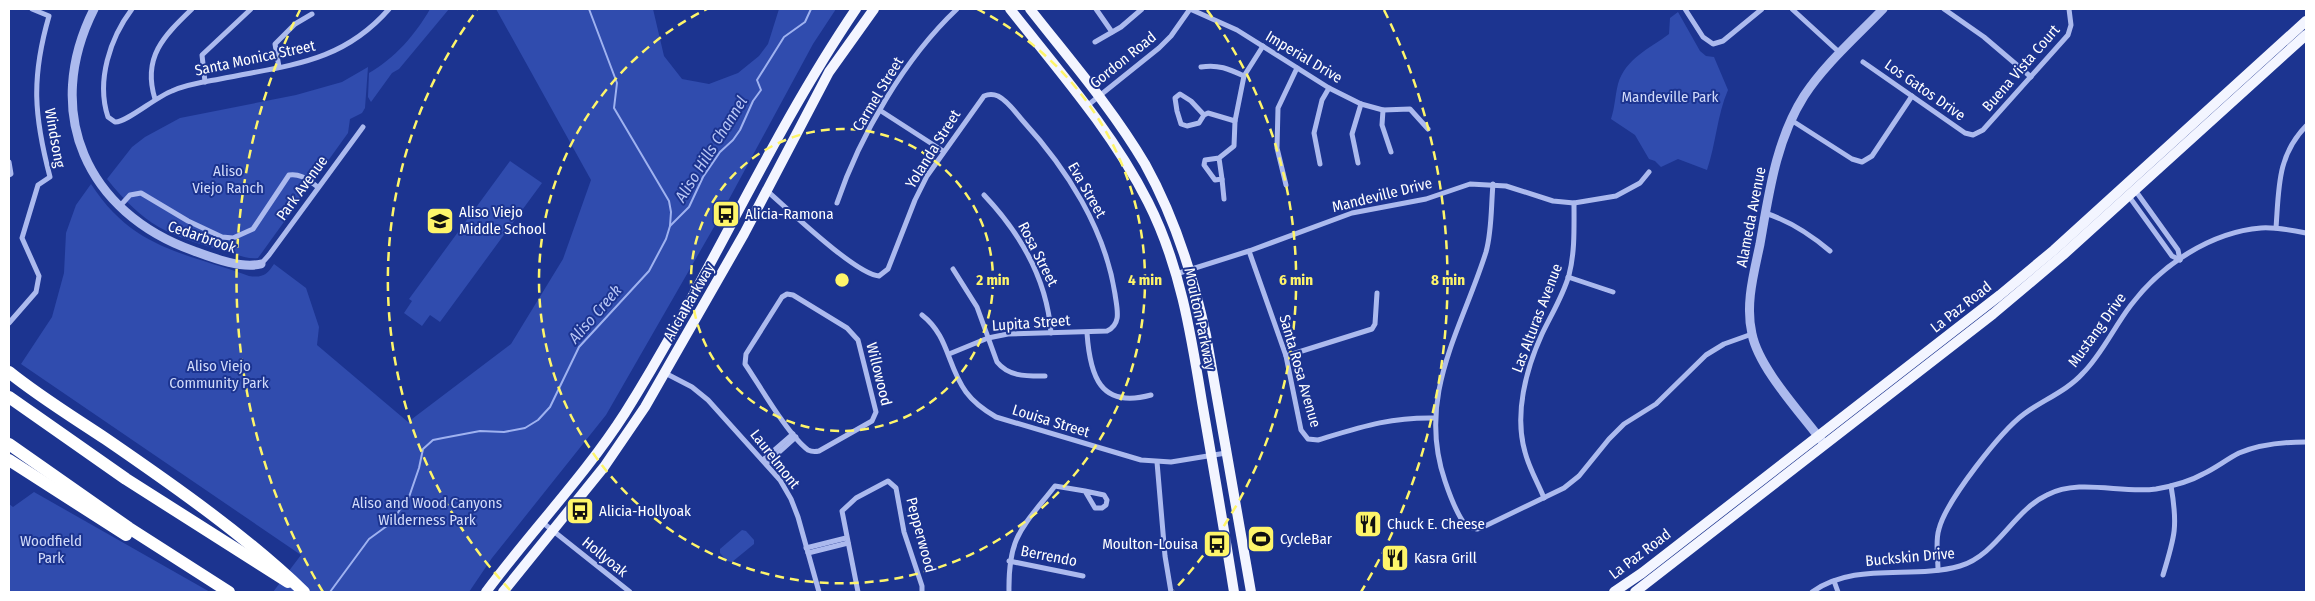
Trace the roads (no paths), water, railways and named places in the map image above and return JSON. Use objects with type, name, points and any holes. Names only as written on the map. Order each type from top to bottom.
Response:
[{"type":"highway","points":[[9,372],[27,387],[113,444],[305,592]]},
{"type":"highway","points":[[9,397],[126,478],[269,565]]},
{"type":"highway","points":[[9,444],[129,528],[228,592]]},
{"type":"highway","points":[[9,460],[164,559],[228,592]]},
{"type":"main road","name":"Alicia Parkway","points":[[486,592],[593,458],[625,412],[689,302],[825,54],[856,9]]},
{"type":"main road","name":"Alicia Parkway","points":[[503,592],[614,452],[665,373],[744,234],[829,72],[874,9]]},
{"type":"main road","name":"Moulton Parkway","points":[[1010,9],[1088,105],[1134,176],[1149,204],[1176,274],[1189,326],[1234,592]]},
{"type":"main road","name":"Moulton Parkway","points":[[1030,9],[1099,96],[1146,166],[1180,239],[1190,270],[1206,335],[1251,592]]},
{"type":"main road","name":"La Paz Road","points":[[1635,592],[1993,314],[2063,255],[2128,188],[2306,21]]},
{"type":"main road","name":"La Paz Road","points":[[1614,592],[1642,573],[1817,435],[2000,295],[2306,35]]},
{"type":"main road","points":[[754,183],[766,189]]},
{"type":"main road","points":[[625,412],[634,409],[654,376],[665,373],[662,361],[686,317],[689,302]]},
{"type":"street","name":"Windsong","points":[[9,323],[36,292],[39,274],[22,238],[38,185],[50,177],[40,138],[36,98],[40,48],[49,16],[32,9]]},
{"type":"street","name":"Cedarbrook","points":[[94,9],[80,41],[75,66],[72,100],[84,156],[101,185],[131,218],[165,240],[239,264],[252,266],[260,264]]},
{"type":"street","name":"Santa Monica Street","points":[[131,9],[111,49],[105,80],[104,97],[108,117],[116,122],[120,122],[171,91],[332,53],[350,44],[378,22],[389,9]]},
{"type":"street","points":[[155,99],[150,73],[155,52],[192,9]]},
{"type":"street","points":[[205,82],[202,55],[251,9]]},
{"type":"street","points":[[856,9],[866,19]]},
{"type":"street","name":"Carmel Street","points":[[837,203],[844,183],[881,111],[927,40],[957,9]]},
{"type":"street","points":[[1096,9],[1112,32]]},
{"type":"street","points":[[1095,42],[1112,32],[1142,9]]},
{"type":"street","name":"Gordon Road","points":[[1088,105],[1159,48],[1171,36],[1190,9]]},
{"type":"street","name":"Imperial Drive","points":[[1190,9],[1237,30],[1329,88],[1361,104],[1384,110],[1410,109],[1428,129]]},
{"type":"street","points":[[1685,9],[1703,37],[1712,44],[1723,41],[1762,9]]},
{"type":"street","points":[[1792,9],[1840,54]]},
{"type":"street","name":"Alameda Avenue","points":[[1824,444],[1762,362],[1752,334],[1750,301],[1776,159],[1790,120],[1820,74],[1883,9]]},
{"type":"street","points":[[1944,9],[1984,37],[2031,77]]},
{"type":"street","name":"Buena Vista Court","points":[[1973,136],[1984,130],[2071,30],[2069,9]]},
{"type":"street","points":[[279,67],[275,44],[295,24],[312,14]]},
{"type":"street","points":[[1222,179],[1215,180],[1204,165],[1205,160],[1219,158],[1234,146],[1235,121],[1244,76],[1263,46]]},
{"type":"street","name":"Los Gatos Drive","points":[[1863,62],[1965,133],[1973,136]]},
{"type":"street","points":[[1200,67],[1211,65],[1225,67],[1244,76]]},
{"type":"street","points":[[1286,185],[1278,148],[1278,108],[1296,68]]},
{"type":"street","points":[[1320,164],[1314,133],[1322,100],[1329,88]]},
{"type":"street","name":"Yolanda Street","points":[[766,189],[851,262],[866,272],[879,276],[888,269],[926,176],[979,100],[989,94]]},
{"type":"street","name":"Eva Street","points":[[989,94],[1003,100],[1037,136],[1080,198],[1105,254],[1113,285],[1118,317],[1116,324]]},
{"type":"street","points":[[1204,115],[1191,101],[1180,94],[1176,98],[1176,111],[1181,124],[1186,126],[1199,123],[1204,115],[1208,113],[1235,121]]},
{"type":"street","points":[[1790,120],[1852,159],[1862,162],[1872,156],[1912,96]]},
{"type":"street","points":[[1358,163],[1352,134],[1361,104]]},
{"type":"street","points":[[1384,110],[1382,125],[1391,152]]},
{"type":"street","points":[[881,111],[943,151]]},
{"type":"street","points":[[2276,228],[2283,160],[2293,142],[2306,126]]},
{"type":"street","name":"Park Avenue","points":[[260,264],[269,255],[362,127]]},
{"type":"street","points":[[1219,158],[1224,199]]},
{"type":"street","points":[[9,162],[11,174],[9,175]]},
{"type":"street","name":"Mandeville Drive","points":[[1176,274],[1248,252],[1352,213],[1426,200],[1470,184],[1493,184],[1521,189],[1553,201],[1574,203],[1616,196],[1640,183],[1650,172]]},
{"type":"street","points":[[120,207],[130,195],[141,192],[188,221],[222,236],[233,238],[253,229],[289,175],[296,174],[304,177],[318,187]]},
{"type":"street","points":[[1493,184],[1486,250],[1442,371],[1437,393],[1435,418],[1435,441],[1439,466],[1448,493],[1462,521],[1471,528],[1481,528],[1564,488],[1579,476],[1609,439],[1624,424],[1656,404],[1706,354],[1724,344],[1752,334]]},
{"type":"street","points":[[2128,188],[2172,256],[2180,260]]},
{"type":"street","points":[[2128,188],[2178,250],[2180,260]]},
{"type":"street","name":"Rosa Street","points":[[984,195],[1015,231],[1039,277],[1046,294],[1051,333]]},
{"type":"street","name":"Las Alturas Avenue","points":[[1544,498],[1525,453],[1521,434],[1523,394],[1530,364],[1568,277],[1574,245],[1574,203]]},
{"type":"street","points":[[1765,213],[1788,220],[1815,238],[1830,251]]},
{"type":"street","name":"Mustang Drive","points":[[1938,570],[1938,530],[1947,509],[2006,429],[2024,414],[2072,384],[2084,373],[2141,292],[2153,280],[2180,260],[2221,237],[2240,231],[2276,228],[2306,233]]},
{"type":"street","name":"Santa Rosa Avenue","points":[[1248,252],[1286,356],[1301,430],[1308,440],[1318,440],[1387,420],[1410,417],[1435,418]]},
{"type":"street","points":[[953,269],[977,307],[997,362],[1003,370],[1012,374],[1045,376]]},
{"type":"street","points":[[1568,277],[1612,292]]},
{"type":"street","points":[[1286,356],[1372,330],[1375,324],[1378,293]]},
{"type":"street","name":"Willowood","points":[[787,294],[793,295],[853,334],[861,348],[876,412],[872,422],[819,451],[813,452],[808,450],[794,436],[745,364],[744,359],[782,297],[787,294]]},
{"type":"street","name":"Louisa Street","points":[[922,315],[939,331],[965,391],[983,409],[996,417],[1141,460],[1157,462],[1226,453]]},
{"type":"street","name":"Lupita Street","points":[[948,354],[988,338],[1008,334],[1087,333],[1107,331],[1116,324]]},
{"type":"street","points":[[1087,333],[1092,373],[1101,385],[1120,398],[1134,400],[1151,394]]},
{"type":"street","name":"Laurelmont","points":[[665,373],[692,387],[708,400],[764,462],[791,499],[819,592]]},
{"type":"street","points":[[764,462],[794,436]]},
{"type":"street","name":"Buckskin Drive","points":[[1812,592],[1834,581],[1875,572],[1938,570],[1961,566],[1982,555],[2029,505],[2049,494],[2072,488],[2137,490],[2171,486],[2187,482],[2238,454],[2258,446],[2279,442],[2306,442]]},
{"type":"street","points":[[1157,462],[1165,556],[1171,592]]},
{"type":"street","name":"Pepperwood","points":[[858,592],[841,515],[844,508],[856,498],[888,481],[896,488],[904,532],[922,586],[922,592]]},
{"type":"street","points":[[1008,592],[1009,561],[1021,528],[1055,486],[1085,491]]},
{"type":"street","points":[[2163,574],[2175,534],[2176,513],[2171,486]]},
{"type":"street","name":"Hollyoak","points":[[542,522],[630,592]]},
{"type":"street","points":[[807,550],[847,541]]},
{"type":"street","name":"Berrendo","points":[[1009,561],[1083,576]]},
{"type":"street","points":[[1834,581],[1838,592]]},
{"type":"waterway","name":"Aliso Creek","points":[[330,592],[369,539],[391,523],[409,497],[423,449],[433,440],[480,431],[504,432],[525,428],[538,420],[550,407],[579,347],[649,271],[666,239],[670,226],[671,212],[669,201],[614,108],[617,83],[589,9]]},
{"type":"waterway","name":"Aliso Hills Channel","points":[[670,226],[689,207],[703,177],[720,152],[733,140],[740,130],[753,101],[761,90],[757,80],[784,37],[805,22],[811,9]]},
{"type":"place","name":"Alicia-Ramona","points":[[726,214]]},
{"type":"place","name":"Aliso Viejo Middle School","points":[[440,221]]},
{"type":"place","name":"Alicia-Hollyoak","points":[[580,511]]},
{"type":"place","name":"Chuck E. Cheese","points":[[1368,524]]},
{"type":"place","name":"CycleBar","points":[[1261,539]]},
{"type":"place","name":"Moulton-Louisa","points":[[1217,544]]},
{"type":"place","name":"Kasra Grill","points":[[1395,558]]},
{"type":"park label","name":"Mandeville Park","points":[[1670,97]]},
{"type":"park label","name":"Aliso Viejo Ranch","points":[[228,180]]},
{"type":"park label","name":"Aliso Viejo Community Park","points":[[219,374]]},
{"type":"park label","name":"Aliso and Wood Canyons Wilderness Park","points":[[427,512]]},
{"type":"park label","name":"Woodfield Park","points":[[51,550]]}]
